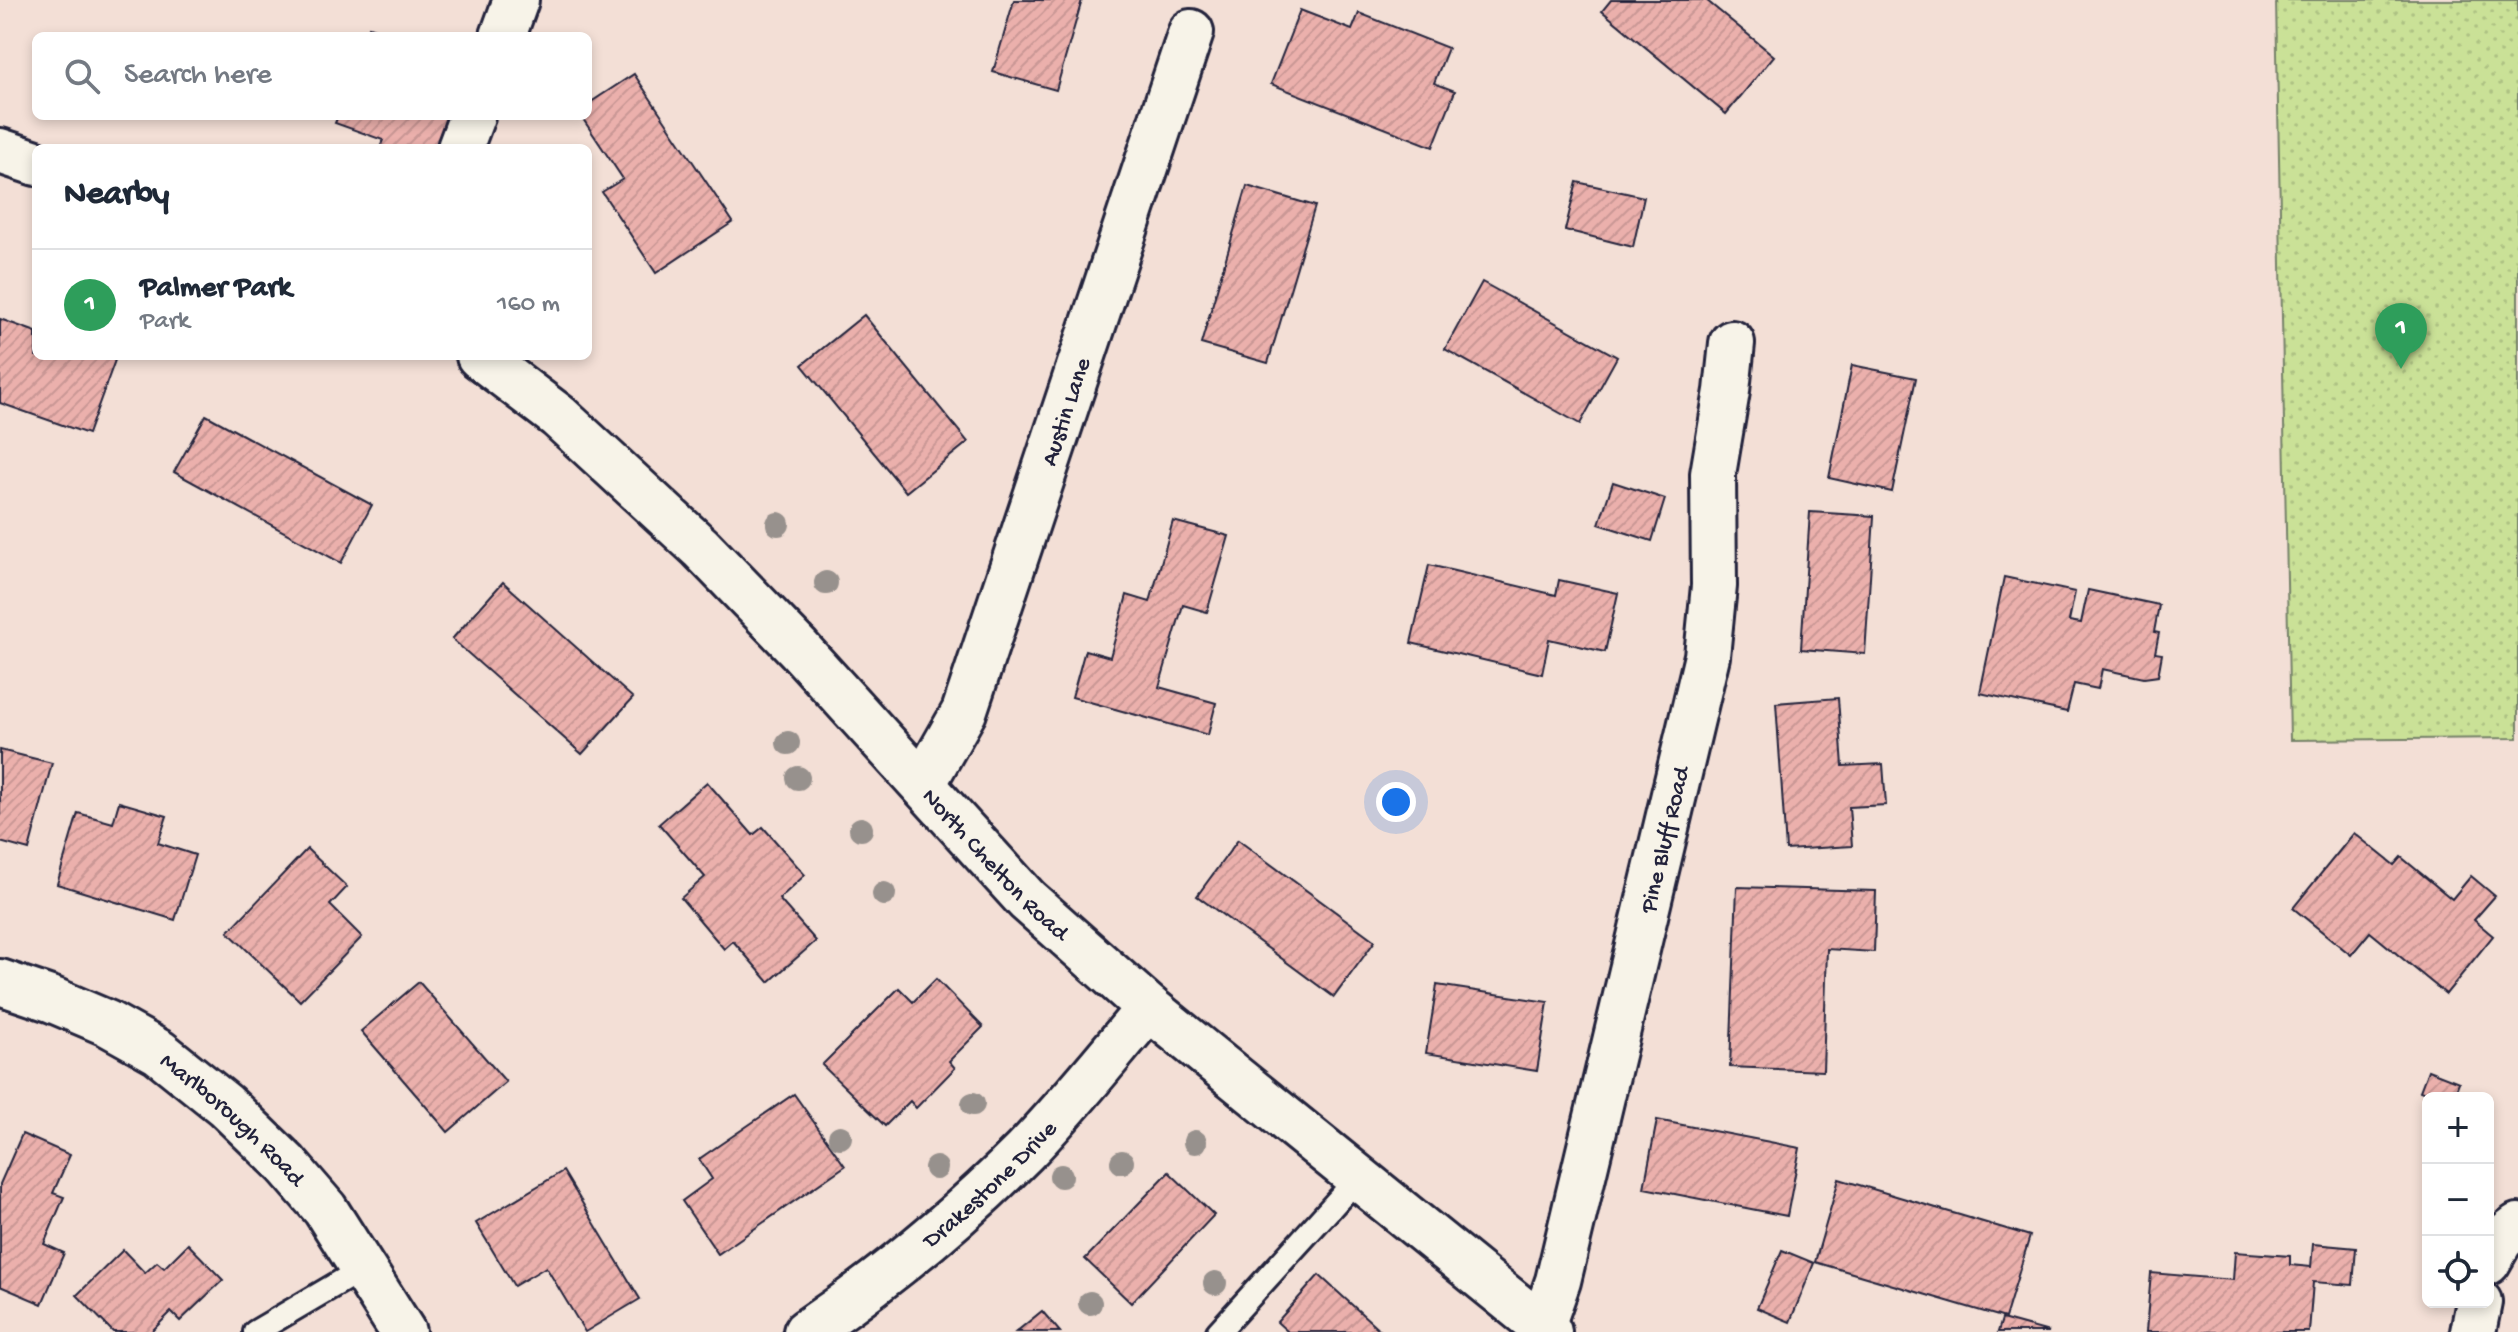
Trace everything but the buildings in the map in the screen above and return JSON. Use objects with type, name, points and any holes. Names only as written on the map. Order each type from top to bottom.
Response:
[{"type":"street","points":[[504,32],[516,0]]},
{"type":"street","name":"Austin Lane","points":[[923,784],[964,712],[1191,32]]},
{"type":"street","points":[[462,144],[470,120]]},
{"type":"street","points":[[0,151],[32,162]]},
{"type":"street","name":"Pine Bluff Road","points":[[1544,1330],[1707,656],[1714,586],[1713,474],[1732,343]]},
{"type":"street","name":"North Chelton Road","points":[[484,360],[558,416],[701,548],[799,649],[1027,900],[1149,1008],[1544,1330]]},
{"type":"street","name":"Marlborough Road","points":[[0,982],[107,1023],[159,1052],[202,1085],[286,1164],[325,1209],[403,1332]]},
{"type":"street","name":"Drakestone Drive","points":[[806,1332],[948,1224],[1025,1150],[1149,1008]]},
{"type":"street","points":[[2494,1251],[2501,1239],[2518,1226]]},
{"type":"street","points":[[2473,1332],[2478,1308]]},
{"type":"lane","points":[[1218,1332],[1358,1178]]},
{"type":"lane","points":[[255,1332],[364,1268]]},
{"type":"green space","points":[[2276,0],[2518,0],[2518,738],[2290,740]]},
{"type":"place","name":"Palmer Park","points":[[2401,369]]}]
